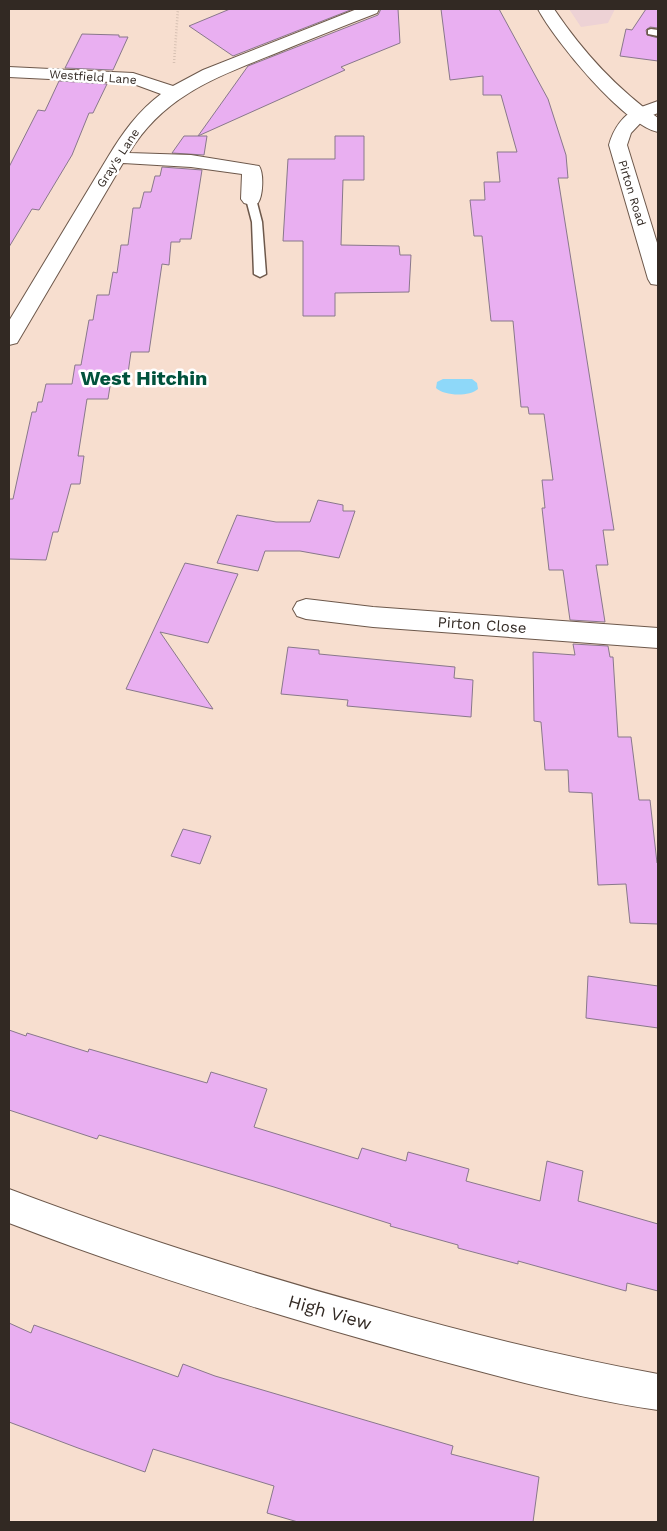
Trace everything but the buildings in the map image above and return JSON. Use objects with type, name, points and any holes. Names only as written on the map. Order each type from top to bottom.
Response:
[{"type":"street","points":[[546,9],[593,74],[640,114],[658,126]]},
{"type":"street","name":"Gray's Lane","points":[[9,338],[117,158],[142,121],[179,89],[209,74],[364,10]]},
{"type":"street","name":"Westfield Lane","points":[[9,72],[133,78],[179,89]]},
{"type":"street","name":"Pirton Road","points":[[658,106],[640,114],[622,131],[618,146],[658,279]]},
{"type":"street","points":[[117,158],[191,161],[252,170],[251,199]]},
{"type":"street","name":"Pirton Close","points":[[306,609],[373,617],[658,638]]},
{"type":"street","name":"High View","points":[[9,1206],[187,1269],[305,1306],[451,1345],[622,1386],[658,1392]]},
{"type":"lane","points":[[251,199],[257,222],[260,274]]},
{"type":"path","points":[[178,9],[173,68],[179,89]]},
{"type":"shaded area","points":[[569,9],[615,9],[608,23],[581,27]]},
{"type":"water","points":[[443,379],[472,379],[477,383],[478,389],[474,392],[463,394],[445,393],[436,388],[437,382]]},
{"type":"district","name":"West Hitchin","points":[[144,378]]}]
